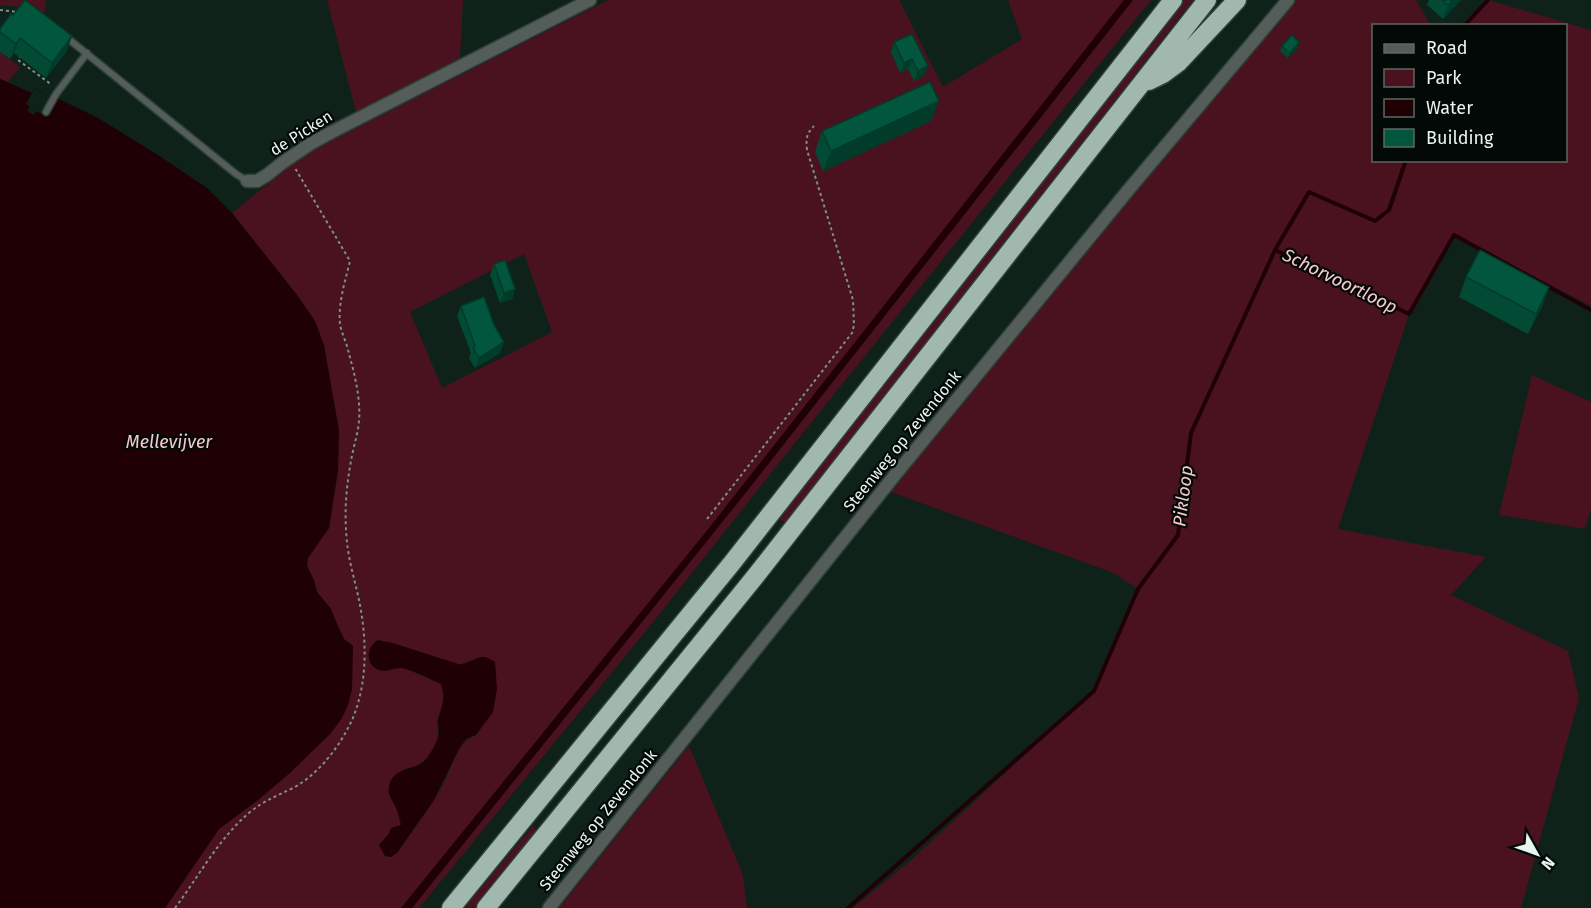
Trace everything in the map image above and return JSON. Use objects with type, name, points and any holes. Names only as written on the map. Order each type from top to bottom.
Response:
[{"type":"highway","points":[[451,908],[732,563],[1173,0]]},
{"type":"highway","points":[[486,908],[753,578],[1207,0]]},
{"type":"highway","points":[[1142,85],[1178,63],[1236,0]]},
{"type":"street","name":"de Picken","points":[[247,181],[256,181],[330,133],[590,0]]},
{"type":"street","name":"Steenweg op Zevendonk","points":[[549,908],[895,475],[1130,188],[1288,0]]},
{"type":"lane","name":"de Picken","points":[[56,30],[247,181]]},
{"type":"lane","points":[[46,112],[87,53]]},
{"type":"path","points":[[0,10],[26,13]]},
{"type":"path","points":[[23,53],[18,60],[59,91]]},
{"type":"path","points":[[707,519],[852,333],[853,300],[807,150],[808,132],[814,126]]},
{"type":"path","points":[[175,908],[226,837],[250,813],[271,797],[307,780],[318,770],[352,720],[362,689],[364,639],[347,544],[346,522],[346,489],[359,420],[357,389],[348,348],[340,326],[340,304],[350,261],[290,158]]},
{"type":"green space","points":[[0,0],[46,0],[44,17],[23,8],[0,6]]},
{"type":"green space","points":[[327,0],[463,0],[460,58],[356,112]]},
{"type":"green space","points":[[608,0],[899,0],[943,87],[1022,39],[1008,0],[1151,0],[650,626],[419,908],[165,908],[219,829],[291,772],[305,756],[353,646],[344,639],[331,609],[317,592],[307,566],[308,558],[329,528],[332,508],[315,321],[232,213],[303,155]],"holes":[[[524,254],[552,332],[442,388],[410,312]],[[443,660],[454,664],[471,660],[471,738],[459,750],[440,791],[397,853],[379,845],[401,826],[396,807],[388,792],[404,769],[422,762],[434,748],[438,735],[437,721],[444,698],[441,684],[404,668],[396,667]]]},
{"type":"green space","points":[[1184,0],[1193,0],[785,523],[779,519]]},
{"type":"green space","points":[[1295,0],[1416,0],[1429,24],[1372,24],[1372,162],[1567,162],[1567,24],[1465,24],[1489,0],[1591,30],[1591,306],[1454,235],[1409,314],[1338,529],[1486,557],[1451,595],[1568,651],[1579,698],[1521,908],[853,908],[909,862],[1094,691],[1138,589],[1114,573],[891,492],[994,361]]},
{"type":"green space","points":[[0,52],[20,67],[8,82],[0,79]]},
{"type":"green space","points":[[1532,375],[1591,402],[1591,509],[1585,529],[1499,515]]},
{"type":"green space","points":[[689,746],[743,875],[747,908],[559,908]]},
{"type":"green space","points":[[534,825],[536,833],[474,908],[464,908]]},
{"type":"water","points":[[1124,0],[1133,0],[744,495],[412,908],[401,908],[709,528]]},
{"type":"water","name":"Mellevijver","points":[[0,79],[32,93],[35,88],[51,98],[59,99],[98,118],[207,188],[232,213],[297,295],[315,321],[324,345],[339,430],[338,471],[329,528],[308,558],[307,566],[317,592],[331,609],[344,639],[353,646],[352,690],[348,705],[331,733],[291,772],[219,829],[165,908],[0,908]]},
{"type":"water","points":[[378,640],[458,664],[480,657],[489,658],[495,662],[497,689],[493,712],[476,735],[466,739],[434,800],[397,853],[391,857],[385,856],[379,845],[391,828],[401,825],[389,786],[396,775],[423,762],[433,749],[439,733],[438,721],[443,694],[441,684],[415,672],[400,668],[383,671],[373,666],[369,653],[370,648]]},
{"type":"pier","points":[[35,88],[51,98],[41,114],[36,111],[34,115],[27,111],[30,107],[26,104]]},
{"type":"building","points":[[25,0],[72,36],[52,63],[20,38],[16,44],[0,32],[11,14],[13,15]]},
{"type":"building","points":[[1442,0],[1453,0],[1448,5]]},
{"type":"building","points":[[912,34],[928,66],[918,71],[912,59],[904,63],[894,42]]},
{"type":"building","points":[[1292,35],[1299,42],[1290,53],[1282,46]]},
{"type":"building","points":[[930,82],[939,101],[831,151],[822,131]]},
{"type":"building","points":[[1480,250],[1549,287],[1536,314],[1466,277]]},
{"type":"building","points":[[505,260],[515,289],[504,293],[494,264]]},
{"type":"building","points":[[484,297],[494,325],[504,342],[479,358],[473,348],[475,346],[461,306]]},
{"type":"waterway","name":"Pikloop","points":[[1466,24],[1488,0]]},
{"type":"waterway","name":"Pikloop","points":[[848,908],[1094,691],[1138,589],[1178,535],[1191,433],[1275,250],[1309,192],[1375,221],[1389,210],[1405,162]]},
{"type":"waterway","name":"Schorvoortloop","points":[[1275,250],[1409,314],[1454,235],[1591,310]]}]
